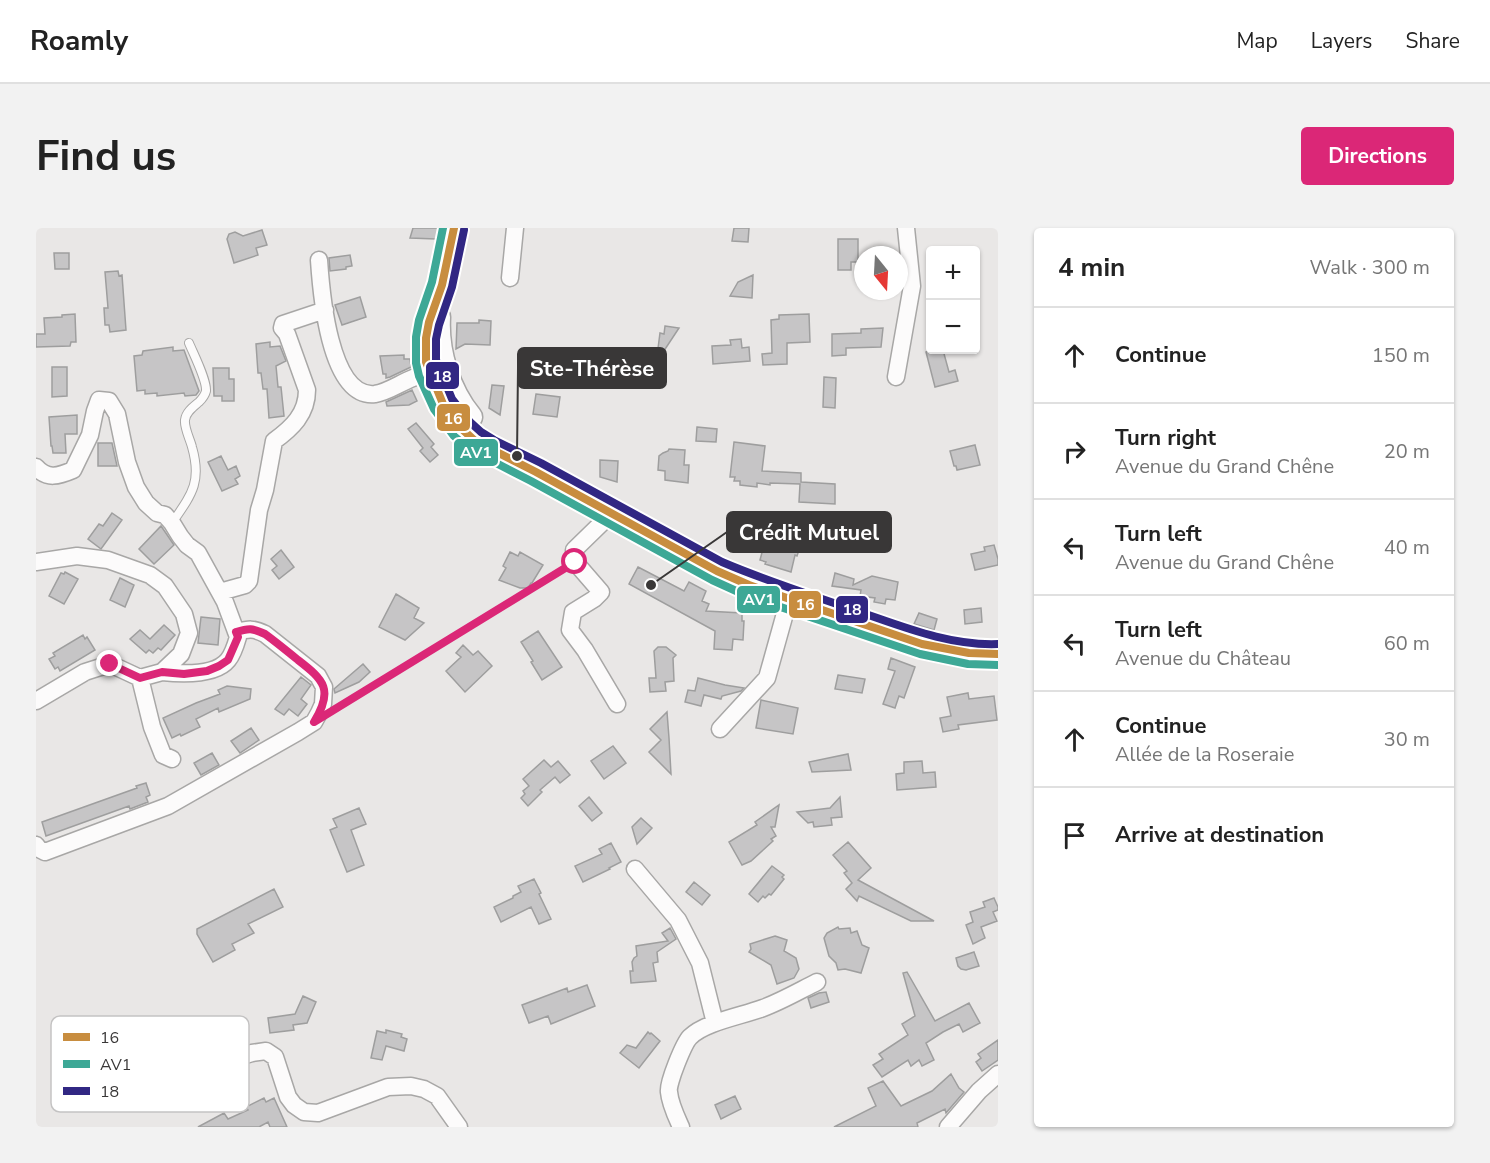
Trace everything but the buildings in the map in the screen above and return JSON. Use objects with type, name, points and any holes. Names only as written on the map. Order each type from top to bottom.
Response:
[{"type":"main road","points":[[454,228],[442,285],[429,322],[425,351],[437,369],[443,404],[475,441],[717,571],[748,585],[932,646],[973,655],[998,654]]},
{"type":"street","points":[[510,278],[515,228]]},
{"type":"street","points":[[896,377],[912,286],[906,228]]},
{"type":"street","points":[[319,260],[325,310],[335,358],[340,370],[355,388],[365,393],[385,392],[437,369]]},
{"type":"street","points":[[220,592],[245,585],[249,581],[259,510],[274,441],[295,423],[307,400],[307,390],[282,328],[283,324],[325,310]]},
{"type":"street","points":[[36,467],[42,473],[56,477],[73,470],[90,435],[99,400],[109,400],[117,414],[136,487],[146,503],[157,513],[165,515],[180,536],[198,553],[220,592],[238,637],[228,660],[207,671],[184,674],[162,672],[140,678],[110,664],[85,672],[36,701]]},
{"type":"street","points":[[611,514],[574,550],[575,562],[601,591],[594,599],[573,612],[570,630],[618,704]]},
{"type":"street","points":[[36,562],[77,556],[108,560],[150,575],[165,586],[184,614],[189,633],[181,654],[162,672]]},
{"type":"street","points":[[720,729],[767,678],[789,599]]},
{"type":"street","points":[[36,845],[45,852],[168,806],[314,722],[323,704],[324,696],[324,687],[318,676],[265,634],[249,628],[236,632]]},
{"type":"street","points":[[140,678],[152,727],[163,755],[172,759]]},
{"type":"street","points":[[635,869],[678,920],[687,937],[700,963],[715,1023]]},
{"type":"street","points":[[681,1127],[673,1110],[668,1089],[689,1037],[715,1023],[786,999],[817,982]]},
{"type":"street","points":[[249,1054],[266,1051],[275,1057],[288,1097],[304,1112],[318,1113],[388,1088],[411,1086],[424,1089],[437,1096],[459,1127]]},
{"type":"street","points":[[948,1127],[998,1074]]},
{"type":"lane","points":[[172,523],[189,498],[196,481],[197,471],[193,448],[185,421],[189,411],[201,400],[206,390],[189,343]]},
{"type":"path","points":[[314,722],[575,562]]},
{"type":"transit line","name":"AV1","points":[[443,228],[432,282],[419,320],[416,337],[416,363],[419,376],[434,409],[454,436],[469,449],[712,580],[745,595],[920,654],[968,664],[998,665]]},
{"type":"transit line","name":"16","points":[[454,228],[442,285],[429,322],[426,362],[443,404],[462,429],[475,441],[717,571],[749,585],[922,644],[969,653],[998,654]]},
{"type":"transit line","name":"18","points":[[464,230],[452,287],[439,325],[436,360],[452,399],[481,432],[738,569],[923,633],[960,642],[998,644]]},
{"type":"place","name":"Ste-Thérèse","points":[[517,456]]},
{"type":"place","name":"Crédit Mutuel","points":[[651,585]]},
{"type":"route","points":[[110,664],[140,678],[162,672],[184,674],[207,671],[228,660],[238,637],[236,632],[249,628],[257,630],[318,676],[322,682],[323,704],[314,722],[575,562]]}]
